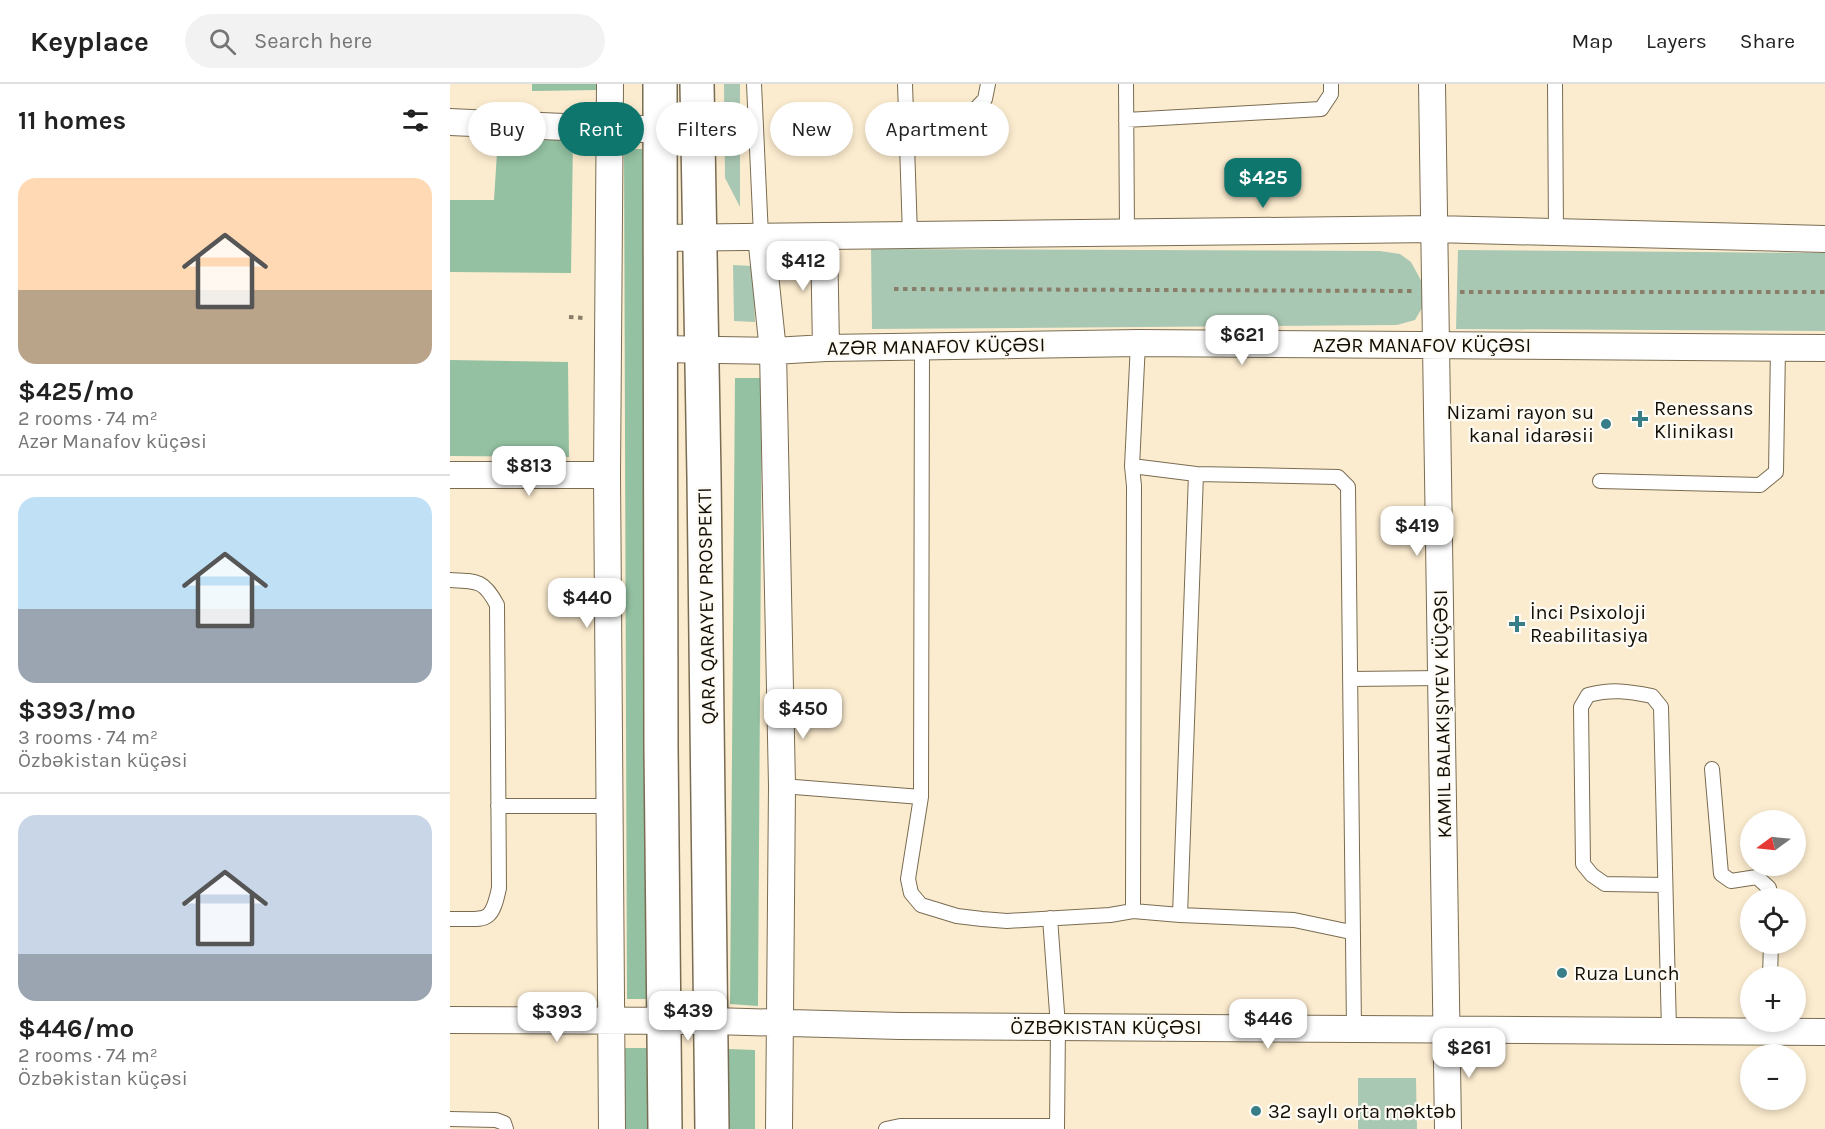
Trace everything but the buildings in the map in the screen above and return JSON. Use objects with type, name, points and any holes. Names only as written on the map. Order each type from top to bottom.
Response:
[{"type":"main road","points":[[660,84],[660,102]]},
{"type":"main road","name":"QARA QARAYEV PROSPEKTI","points":[[697,84],[697,102]]},
{"type":"main road","points":[[659,156],[665,1129]]},
{"type":"main road","name":"QARA QARAYEV PROSPEKTI","points":[[698,156],[712,1129]]},
{"type":"street","points":[[610,84],[610,102]]},
{"type":"street","name":"KAMIL BALAKIŞIYEV KÜÇƏSI","points":[[1432,84],[1448,1129]]},
{"type":"street","points":[[450,122],[558,127]]},
{"type":"street","points":[[609,156],[607,475],[612,1129]]},
{"type":"street","points":[[660,238],[1433,229],[1825,239]]},
{"type":"street","points":[[761,236],[773,351],[782,786],[778,1129]]},
{"type":"street","points":[[824,236],[826,348]]},
{"type":"street","name":"AZƏR MANAFOV KÜÇƏSI","points":[[659,348],[773,351],[826,348],[1138,343],[1825,348]]},
{"type":"street","points":[[450,475],[607,475]]},
{"type":"street","points":[[450,1020],[664,1021]]},
{"type":"street","name":"ÖZBƏKISTAN KÜÇƏSI","points":[[664,1021],[900,1026],[1354,1029],[1669,1030],[1740,1027]]},
{"type":"street","name":"ÖZBƏKISTAN KÜÇƏSI","points":[[1806,1030],[1825,1032]]},
{"type":"lane","points":[[754,84],[761,236]]},
{"type":"lane","points":[[905,84],[906,102]]},
{"type":"lane","points":[[982,102],[988,84]]},
{"type":"lane","points":[[1126,84],[1127,232]]},
{"type":"lane","points":[[1126,120],[1321,109],[1331,94],[1331,84]]},
{"type":"lane","points":[[1555,84],[1556,232]]},
{"type":"lane","points":[[907,156],[910,235]]},
{"type":"lane","points":[[1133,911],[1135,614],[1132,466],[1138,343]]},
{"type":"lane","points":[[922,346],[921,797],[908,879],[911,893],[921,905],[957,916],[982,919],[1007,921],[1110,915],[1133,911],[1294,920],[1351,932]]},
{"type":"lane","points":[[1600,481],[1760,485],[1776,472],[1778,348]]},
{"type":"lane","points":[[1132,466],[1196,474],[1338,477],[1348,487],[1351,932],[1354,1029]]},
{"type":"lane","points":[[1180,915],[1196,474]]},
{"type":"lane","points":[[450,580],[473,580],[488,589],[497,605],[499,888],[494,910],[486,918],[450,919]]},
{"type":"lane","points":[[1350,679],[1441,678]]},
{"type":"lane","points":[[1665,885],[1605,884],[1592,875],[1583,864],[1581,707],[1588,695],[1609,690],[1636,693],[1652,696],[1661,707],[1669,1030]]},
{"type":"lane","points":[[1712,769],[1721,874],[1731,881],[1757,877],[1769,888]]},
{"type":"lane","points":[[782,786],[921,797]]},
{"type":"lane","points":[[498,806],[609,806]]},
{"type":"lane","points":[[886,1129],[900,1126],[1057,1128],[1058,1026],[1050,918]]},
{"type":"lane","points":[[450,1119],[496,1120],[504,1123],[506,1129]]},
{"type":"path","points":[[894,289],[1423,291]]},
{"type":"path","points":[[1457,292],[1825,292]]},
{"type":"green space","points":[[532,84],[600,84],[600,90],[532,91]]},
{"type":"green space","points":[[724,84],[740,84],[740,102],[724,102]]},
{"type":"green space","points":[[546,139],[558,139],[558,156],[573,156],[571,273],[450,272],[450,200],[494,200],[497,156],[546,156]]},
{"type":"green space","points":[[644,149],[654,149],[657,999],[627,999],[624,156],[644,156]]},
{"type":"green space","points":[[725,156],[740,156],[740,207],[725,178]]},
{"type":"green space","points":[[871,249],[1380,251],[1400,254],[1411,262],[1423,284],[1422,308],[1415,320],[1397,325],[872,329]]},
{"type":"green space","points":[[1458,250],[1825,253],[1825,331],[1456,329]]},
{"type":"green space","points":[[733,265],[753,266],[755,322],[734,321]]},
{"type":"green space","points":[[450,360],[568,362],[569,457],[450,456]]},
{"type":"green space","points":[[735,378],[762,378],[758,1006],[730,1004]]},
{"type":"green space","points":[[624,1048],[648,1048],[649,1129],[625,1129]]},
{"type":"green space","points":[[728,1049],[755,1050],[755,1129],[729,1129]]},
{"type":"green space","points":[[1358,1078],[1416,1078],[1417,1129],[1358,1129]]},
{"type":"place","name":"Renessans Klinikası","points":[[1640,419]]},
{"type":"place","name":"Nizami rayon su kanal idarəsii","points":[[1606,424]]},
{"type":"place","name":"İnci Psixoloji Reabilitasiya","points":[[1517,624]]},
{"type":"place","name":"Ruza Lunch","points":[[1562,973]]},
{"type":"place","name":"32 saylı orta məktəb","points":[[1256,1111]]}]
